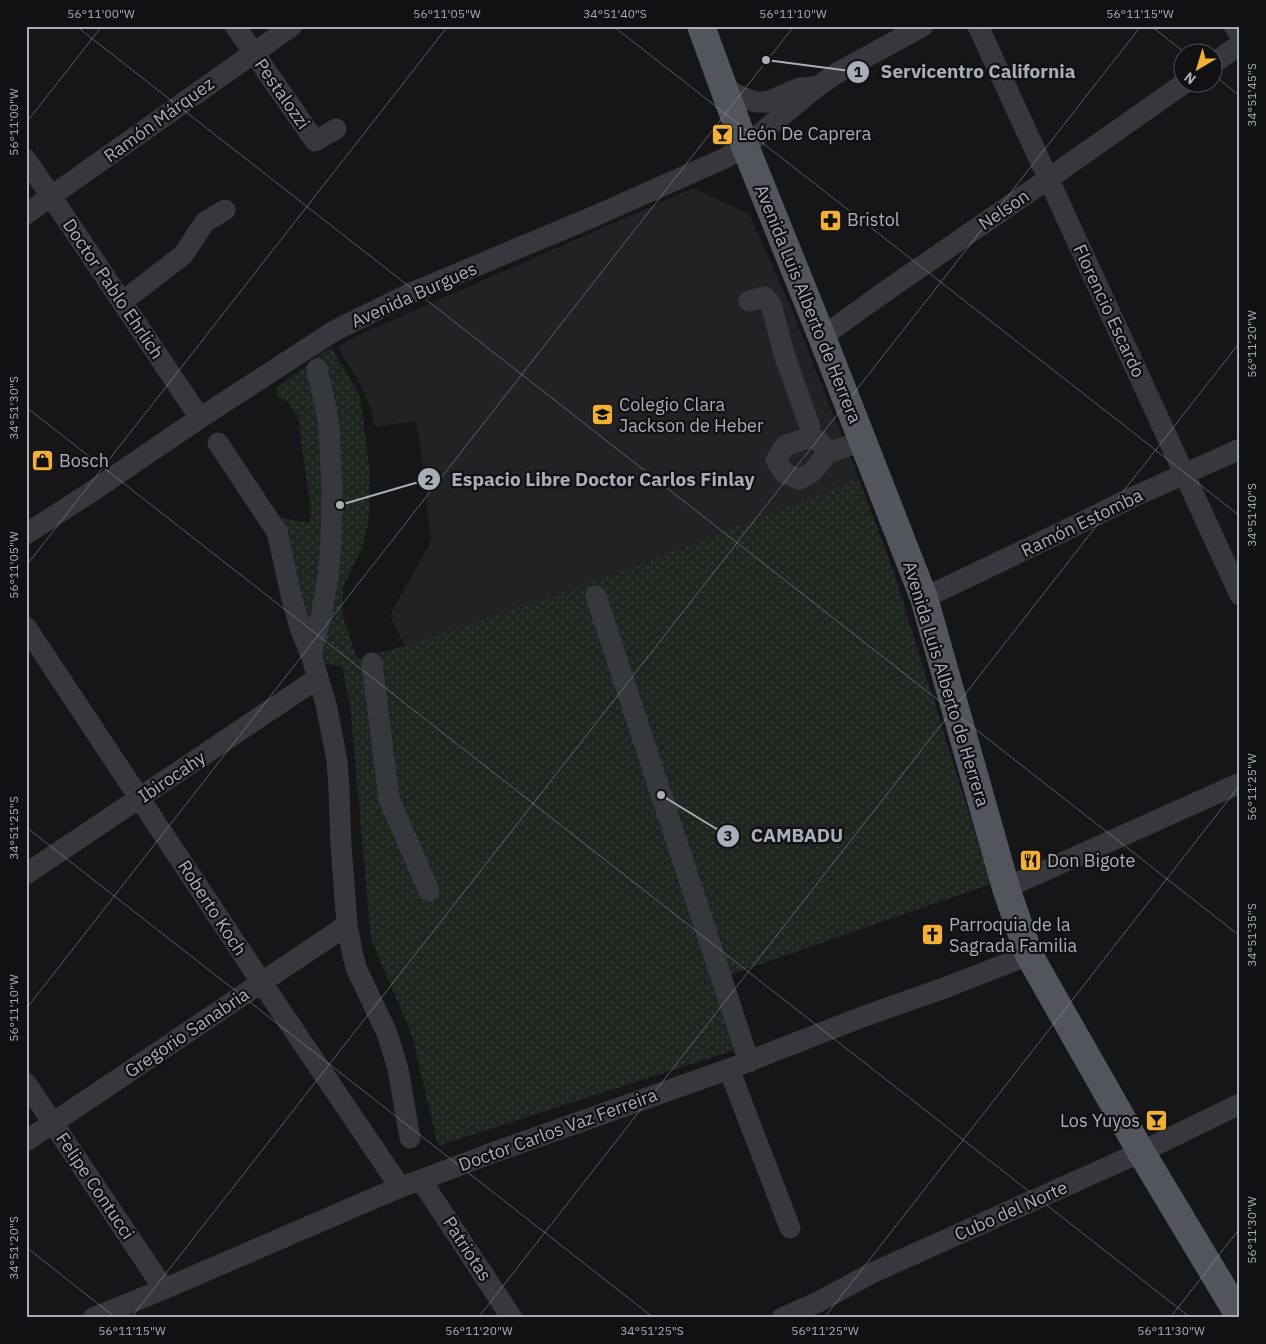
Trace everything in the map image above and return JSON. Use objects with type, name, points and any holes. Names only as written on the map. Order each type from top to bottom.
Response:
[{"type":"main road","name":"Avenida Luis Alberto de Herrera","points":[[701,26],[746,146],[924,598],[1006,888],[1029,955],[1142,1152],[1240,1317]]},
{"type":"street","name":"Pestalozzi","points":[[235,26],[315,142],[336,129]]},
{"type":"street","name":"Ramón Márquez","points":[[26,214],[292,26]]},
{"type":"street","name":"Avenida Burgues","points":[[26,534],[334,331],[410,294],[595,216],[716,162],[746,146],[837,72],[923,26]]},
{"type":"street","name":"Florencio Escardo","points":[[978,26],[1240,595]]},
{"type":"street","points":[[1234,26],[1240,35]]},
{"type":"street","points":[[1224,56],[1240,44]]},
{"type":"street","name":"Avenida Burgues","points":[[724,89],[756,102],[767,102],[800,88],[817,87]]},
{"type":"street","name":"Nelson","points":[[822,337],[1174,90]]},
{"type":"street","name":"Doctor Pablo Ehrlich","points":[[26,159],[200,418]]},
{"type":"street","points":[[122,302],[184,255],[205,222],[225,210]]},
{"type":"street","points":[[749,301],[765,297],[770,304],[784,354],[810,427],[810,437]]},
{"type":"street","points":[[310,655],[322,612],[329,570],[331,538],[332,491],[328,426],[317,369]]},
{"type":"street","points":[[828,453],[819,441],[810,437],[784,446],[776,460],[784,473],[799,479],[811,473],[828,453],[863,442]]},
{"type":"street","points":[[218,443],[277,532],[301,631],[326,704],[337,761],[340,789],[340,845],[353,956],[386,1033],[398,1069],[410,1138]]},
{"type":"street","name":"Ramón Estomba","points":[[924,598],[1056,536],[1131,498],[1240,449]]},
{"type":"street","points":[[596,596],[790,1228]]},
{"type":"street","name":"Roberto Koch","points":[[26,627],[400,1187]]},
{"type":"street","points":[[372,663],[390,799],[429,892]]},
{"type":"street","name":"Ibirocahy","points":[[26,874],[318,678]]},
{"type":"street","points":[[1006,888],[1240,783]]},
{"type":"street","name":"Gregorio Sanabria","points":[[26,1141],[348,925]]},
{"type":"street","name":"Doctor Carlos Vaz Ferreira","points":[[92,1318],[400,1187],[739,1066],[862,1017],[1029,955]]},
{"type":"street","name":"Felipe Contucci","points":[[26,1083],[164,1289]]},
{"type":"street","name":"Cubo del Norte","points":[[782,1318],[823,1310],[872,1273],[1142,1152],[1240,1104]]},
{"type":"street","name":"Patriotas","points":[[421,1180],[512,1318]]},
{"type":"shaded area","name":"Colegio Clara Jackson de Heber","points":[[694,188],[749,214],[786,296],[859,479],[593,582],[404,646],[390,615],[431,541],[416,421],[375,427],[371,409],[357,378],[337,347],[365,332]]},
{"type":"shaded area","points":[[331,347],[360,396],[369,465],[370,498],[368,525],[362,548],[343,587],[342,612],[357,659],[404,646],[593,582],[859,479],[893,570],[991,884],[729,975],[750,1045],[438,1146],[412,1035],[371,939],[350,705],[342,667],[321,663],[278,517],[309,523],[311,512],[298,417],[287,401],[277,396],[277,388]]},
{"type":"place","name":"Servicentro California","points":[[766,60]]},
{"type":"place","name":"León De Caprera","points":[[722,134]]},
{"type":"place","name":"Bristol","points":[[831,220]]},
{"type":"place","name":"Colegio Clara Jackson de Heber","points":[[603,415]]},
{"type":"place","name":"Bosch","points":[[43,461]]},
{"type":"place","name":"Espacio Libre Doctor Carlos Finlay","points":[[340,505]]},
{"type":"place","name":"CAMBADU","points":[[661,795]]},
{"type":"place","name":"Don Bigote","points":[[1031,861]]},
{"type":"place","name":"Parroquia de la Sagrada Familia","points":[[933,935]]},
{"type":"place","name":"Los Yuyos","points":[[1156,1121]]}]
